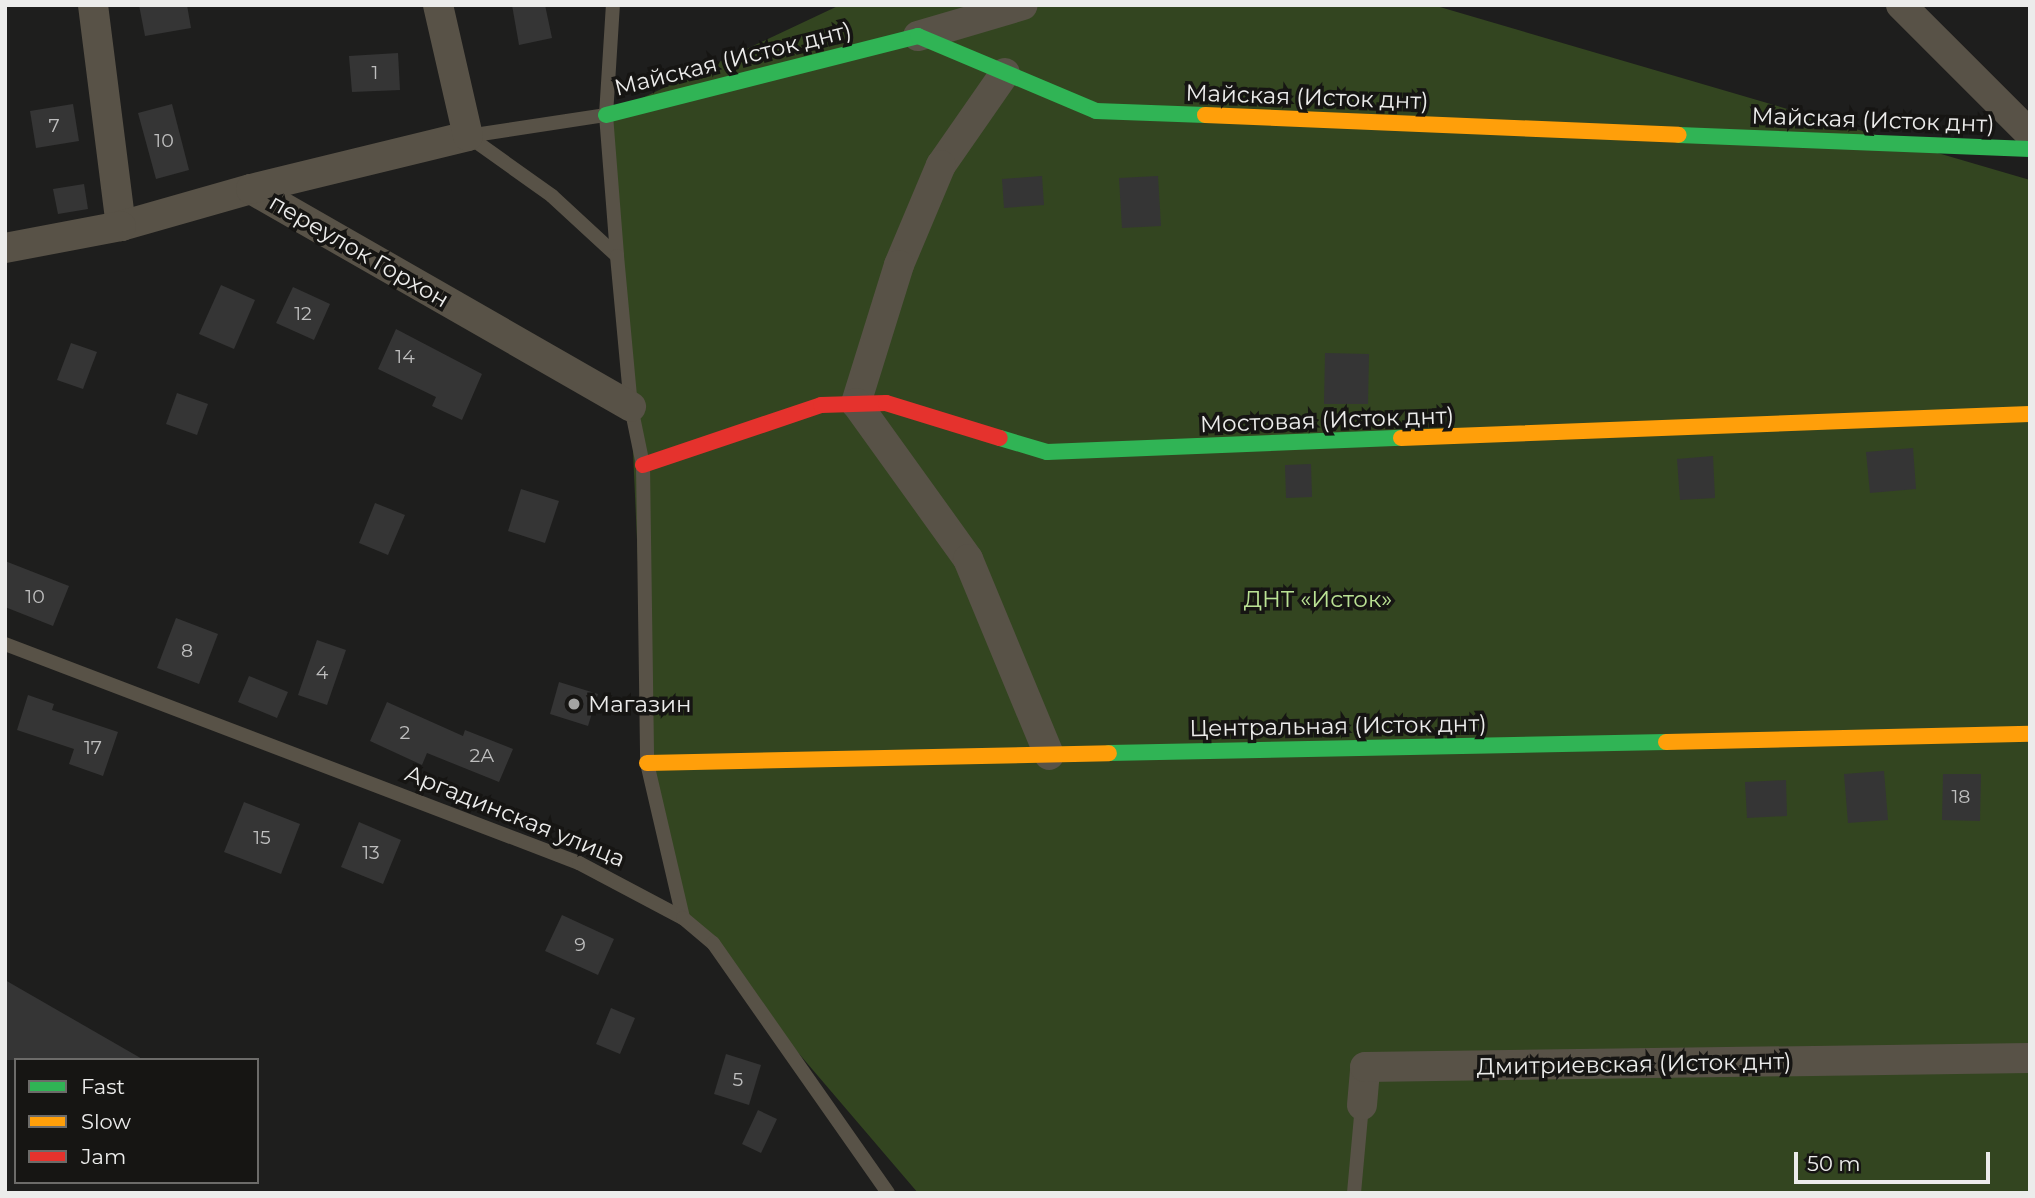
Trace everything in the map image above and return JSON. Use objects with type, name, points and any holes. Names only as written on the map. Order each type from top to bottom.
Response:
[{"type":"street","points":[[93,5],[121,226]]},
{"type":"street","points":[[251,189],[468,136],[438,5]]},
{"type":"street","points":[[918,36],[990,10],[1023,5]]},
{"type":"street","points":[[1901,5],[2030,135]]},
{"type":"street","name":"Майская (Исток днт)","points":[[606,115],[918,36],[1096,111],[2030,149]]},
{"type":"street","points":[[1005,73],[941,165],[899,265],[856,403],[968,559],[1049,755]]},
{"type":"street","name":"переулок Горхон","points":[[5,248],[121,226],[251,189],[631,407]]},
{"type":"street","name":"Мостовая (Исток днт)","points":[[643,465],[821,405],[856,403],[886,403],[1047,452],[2030,414]]},
{"type":"street","name":"Центральная (Исток днт)","points":[[647,763],[2030,734]]},
{"type":"street","name":"Дмитриевская (Исток днт)","points":[[1362,1105],[1365,1067],[2030,1058]]},
{"type":"lane","points":[[612,5],[606,115],[631,407],[643,465],[647,763],[683,918]]},
{"type":"lane","points":[[468,136],[606,115]]},
{"type":"lane","points":[[468,136],[552,195],[617,256]]},
{"type":"lane","name":"Аргадинская улица","points":[[5,644],[579,863],[683,918],[713,943],[887,1193]]},
{"type":"lane","name":"Дмитриевская (Исток днт)","points":[[1354,1193],[1362,1105]]},
{"type":"green space","name":"ДНТ «Исток»","points":[[840,5],[1433,5],[2030,180],[2030,1193],[918,1193],[683,918],[647,763],[631,407],[606,115]]},
{"type":"building","points":[[139,5],[187,5],[191,28],[145,36]]},
{"type":"building","points":[[512,5],[545,5],[552,38],[519,45]]},
{"type":"building","points":[[398,53],[400,90],[352,92],[349,56]]},
{"type":"building","points":[[73,104],[79,141],[36,148],[30,111]]},
{"type":"building","points":[[172,104],[189,170],[156,179],[138,113]]},
{"type":"building","points":[[1042,176],[1044,205],[1004,208],[1002,179]]},
{"type":"building","points":[[1158,176],[1161,226],[1122,228],[1119,178]]},
{"type":"building","points":[[84,184],[88,209],[58,214],[53,189]]},
{"type":"building","points":[[221,285],[255,300],[234,349],[199,334]]},
{"type":"building","points":[[293,287],[330,304],[314,340],[276,323]]},
{"type":"building","points":[[396,329],[482,374],[462,420],[432,406],[436,397],[378,369]]},
{"type":"building","points":[[71,343],[97,352],[83,389],[57,380]]},
{"type":"building","points":[[1325,353],[1369,354],[1368,404],[1324,404]]},
{"type":"building","points":[[177,393],[208,404],[197,435],[166,424]]},
{"type":"building","points":[[1913,448],[1916,489],[1870,493],[1866,452]]},
{"type":"building","points":[[1713,456],[1715,498],[1680,500],[1677,459]]},
{"type":"building","points":[[1311,464],[1312,497],[1286,498],[1285,465]]},
{"type":"building","points":[[521,489],[559,501],[545,543],[508,531]]},
{"type":"building","points":[[375,503],[405,515],[388,555],[359,543]]},
{"type":"building","points":[[5,561],[69,586],[53,626],[5,607]]},
{"type":"building","points":[[176,618],[218,634],[199,684],[157,668]]},
{"type":"building","points":[[317,640],[346,650],[327,705],[298,695]]},
{"type":"building","points":[[249,676],[288,692],[277,718],[238,702]]},
{"type":"building","name":"Магазин","points":[[559,682],[598,694],[588,726],[550,714]]},
{"type":"building","points":[[28,695],[54,704],[52,710],[118,732],[103,776],[69,764],[74,749],[17,730]]},
{"type":"building","points":[[387,702],[463,736],[465,730],[513,749],[499,782],[427,753],[422,765],[370,741]]},
{"type":"building","points":[[1884,771],[1888,820],[1848,823],[1844,774]]},
{"type":"building","points":[[1943,774],[1981,774],[1980,821],[1942,820]]},
{"type":"building","points":[[1786,780],[1787,816],[1747,818],[1745,782]]},
{"type":"building","points":[[244,802],[300,824],[281,874],[224,852]]},
{"type":"building","points":[[359,822],[401,840],[383,884],[341,867]]},
{"type":"building","points":[[562,915],[614,939],[598,975],[545,951]]},
{"type":"building","points":[[5,980],[141,1058],[14,1058],[5,1060]]},
{"type":"building","points":[[611,1008],[635,1018],[620,1054],[596,1044]]},
{"type":"building","points":[[726,1054],[761,1065],[749,1105],[714,1094]]},
{"type":"building","points":[[758,1110],[777,1119],[761,1153],[742,1144]]},
{"type":"traffic: fast","points":[[606,115],[918,36],[1096,111],[1205,115]]},
{"type":"traffic: fast","points":[[1679,135],[2030,149]]},
{"type":"traffic: fast","points":[[1000,438],[1047,452],[1401,438]]},
{"type":"traffic: fast","points":[[1109,753],[1666,742]]},
{"type":"traffic: slow","points":[[1205,115],[1679,135]]},
{"type":"traffic: slow","points":[[1401,438],[2030,414]]},
{"type":"traffic: slow","points":[[1666,742],[2030,734]]},
{"type":"traffic: slow","points":[[647,763],[1109,753]]},
{"type":"traffic: jam","points":[[643,465],[821,405],[886,403],[1000,438]]},
{"type":"place","name":"Магазин","points":[[574,704]]}]
